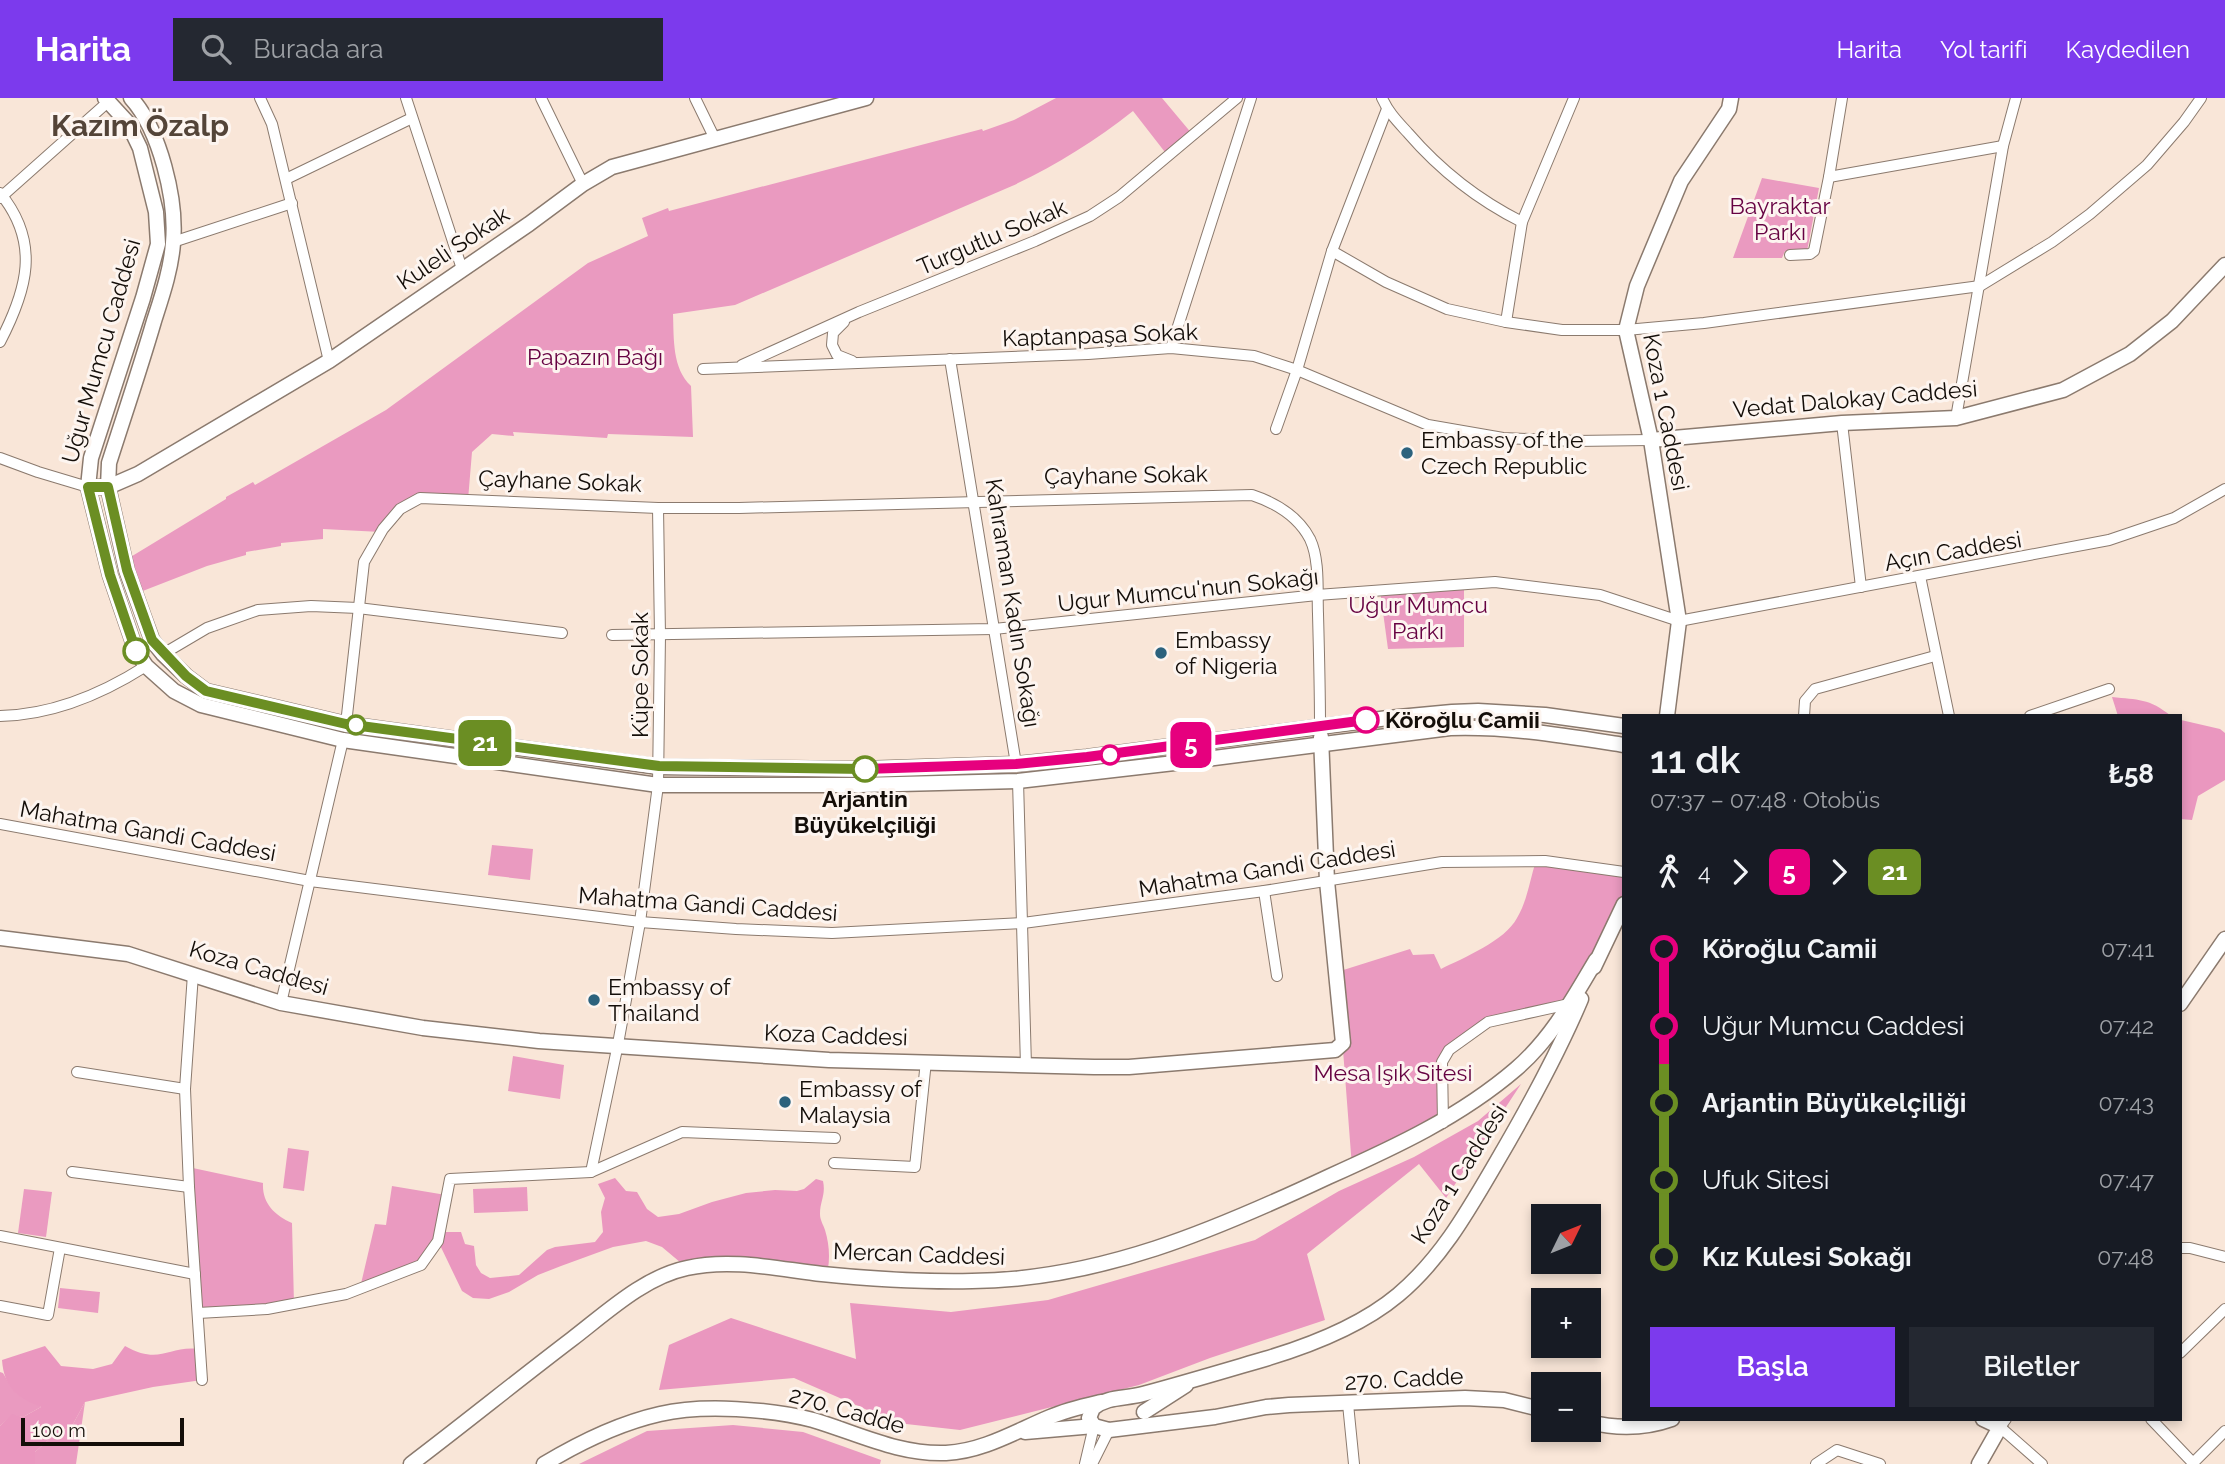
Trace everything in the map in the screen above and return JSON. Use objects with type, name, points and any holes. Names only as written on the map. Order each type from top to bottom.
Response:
[{"type":"main road","name":"Uğur Mumcu Caddesi","points":[[131,98],[143,112],[164,171],[171,208],[173,242],[160,303],[109,463],[108,487],[127,570],[152,640],[186,676],[206,691],[346,724],[659,766],[861,769],[1016,764],[1168,748],[1419,714],[1478,710],[1545,715],[1622,726]]},
{"type":"main road","name":"Kuleli Sokak","points":[[88,487],[108,487],[138,474],[329,361],[583,184],[612,167],[834,102],[866,98]]},
{"type":"main road","name":"Koza 1 Caddesi","points":[[1667,714],[1679,621],[1651,440],[1626,330],[1637,286],[1681,181],[1729,109],[1731,98]]},
{"type":"main road","name":"Uğur Mumcu Caddesi","points":[[109,99],[128,124],[140,148],[156,212],[158,244],[140,310],[91,458],[88,487],[110,575],[136,651],[146,666],[174,691],[201,705],[343,740],[658,785],[860,785],[1018,781],[1392,734],[1476,727],[1543,732],[1622,745]]},
{"type":"main road","name":"Vedat Dalokay Caddesi","points":[[1651,440],[1842,423],[1956,418],[2063,390],[2130,354],[2172,321],[2225,265]]},
{"type":"main road","points":[[343,740],[346,724]]},
{"type":"main road","name":"Çayhane Sokak","points":[[1321,726],[1327,881],[1343,1043]]},
{"type":"main road","name":"Kahraman Kadın Sokağı","points":[[1016,764],[1018,781]]},
{"type":"main road","name":"Koza 1 Caddesi","points":[[1132,1396],[1289,1352],[1342,1330],[1373,1314],[1417,1277],[1456,1231],[1531,1103],[1560,1047],[1596,960],[1622,908]]},
{"type":"main road","name":"Koza Caddesi","points":[[0,938],[128,954],[281,1003],[424,1028],[539,1041],[618,1044],[829,1060],[1129,1067],[1335,1049],[1343,1043]]},
{"type":"main road","points":[[2182,1001],[2225,939]]},
{"type":"main road","name":"Mercan Caddesi","points":[[411,1464],[600,1317],[649,1283],[674,1272],[703,1266],[743,1265],[876,1278],[977,1281],[1021,1279],[1087,1268],[1143,1254],[1227,1223],[1443,1122],[1524,1062],[1544,1041],[1596,960]]},
{"type":"main road","points":[[1130,1427],[1140,1422],[1144,1412],[1192,1380]]},
{"type":"main road","points":[[1132,1396],[1140,1401],[1144,1412]]},
{"type":"main road","name":"270. Cadde","points":[[544,1464],[638,1420],[688,1409],[788,1415],[916,1452],[948,1453],[1020,1432],[1054,1415],[1132,1396]]},
{"type":"main road","name":"270. Cadde","points":[[1020,1432],[1094,1426],[1110,1430],[1266,1407],[1476,1398],[1504,1400],[1531,1407]]},
{"type":"main road","points":[[1094,1426],[1090,1421],[1090,1414],[1093,1408],[1102,1402]]},
{"type":"main road","points":[[1160,1402],[1157,1410],[1162,1417],[1182,1421]]},
{"type":"main road","points":[[1601,1424],[1637,1427],[1663,1421]]},
{"type":"main road","points":[[1979,1464],[2003,1423]]},
{"type":"street","points":[[260,98],[272,124],[329,361]]},
{"type":"street","points":[[406,98],[462,269]]},
{"type":"street","points":[[541,98],[583,184]]},
{"type":"street","points":[[695,98],[715,139]]},
{"type":"street","name":"Turgutlu Sokak","points":[[735,368],[859,312],[1090,216],[1119,197],[1237,98]]},
{"type":"street","points":[[1171,348],[1251,98]]},
{"type":"street","points":[[1506,322],[1522,222],[1574,98]]},
{"type":"street","points":[[1790,255],[1810,254],[1814,251],[1842,98]]},
{"type":"street","points":[[1956,418],[2003,146],[2015,98]]},
{"type":"street","points":[[1332,251],[1386,282],[1447,309],[1506,322],[1562,330],[1626,330],[1704,324],[1980,286],[2090,215],[2147,165],[2201,98]]},
{"type":"street","points":[[0,342],[22,293],[27,264],[24,234],[16,214],[1,196],[109,99]]},
{"type":"street","points":[[1385,102],[1430,159],[1482,198],[1522,222]]},
{"type":"street","points":[[1276,429],[1297,370],[1332,251],[1385,102]]},
{"type":"street","points":[[286,179],[412,118]]},
{"type":"street","points":[[1829,177],[2003,146]]},
{"type":"street","points":[[173,242],[292,203]]},
{"type":"street","points":[[859,312],[833,333],[832,345],[837,355],[863,362]]},
{"type":"street","name":"Kaptanpaşa Sokak","points":[[703,369],[1088,354],[1171,348],[1254,356],[1297,370],[1428,425],[1503,438],[1651,440]]},
{"type":"street","name":"Kahraman Kadın Sokağı","points":[[950,359],[1016,764]]},
{"type":"street","points":[[1842,423],[1861,587]]},
{"type":"street","points":[[0,458],[88,487]]},
{"type":"street","name":"Açın Caddesi","points":[[1679,621],[2109,540],[2174,518],[2225,489]]},
{"type":"street","name":"Çayhane Sokak","points":[[358,608],[364,562],[383,529],[400,509],[420,498],[658,508],[739,508],[1252,495],[1271,501],[1289,513],[1311,542],[1316,570],[1321,726]]},
{"type":"street","name":"Küpe Sokak","points":[[591,1172],[640,922],[658,785],[658,508]]},
{"type":"street","points":[[1920,576],[1949,714]]},
{"type":"street","name":"Ugur Mumcu'nun Sokağı","points":[[612,635],[994,629],[1317,595],[1495,582],[1600,595],[1679,621]]},
{"type":"street","points":[[163,654],[207,628],[258,610],[311,606],[358,608],[562,632]]},
{"type":"street","points":[[346,724],[358,608]]},
{"type":"street","points":[[1804,714],[1805,701],[1815,689],[1936,656]]},
{"type":"street","points":[[0,716],[22,715],[91,696],[118,684],[146,666]]},
{"type":"street","points":[[2036,714],[2109,689]]},
{"type":"street","points":[[281,1003],[343,740]]},
{"type":"street","name":"Kahraman Kadın Sokağı","points":[[1018,781],[1026,1066]]},
{"type":"street","name":"Mahatma Gandi Caddesi","points":[[0,824],[310,881],[640,922],[832,933],[1023,923],[1264,891],[1426,864],[1493,860],[1545,861],[1622,872]]},
{"type":"street","points":[[1264,891],[1277,976]]},
{"type":"street","points":[[193,974],[185,1089],[202,1380]]},
{"type":"street","points":[[1443,1122],[1442,1062],[1449,1049],[1488,1021],[1569,1004]]},
{"type":"street","points":[[834,1163],[915,1167],[926,1061]]},
{"type":"street","points":[[77,1072],[185,1089]]},
{"type":"street","points":[[198,1313],[267,1309],[346,1294],[421,1265],[438,1241],[450,1179],[591,1172],[682,1132],[835,1138]]},
{"type":"street","points":[[72,1172],[189,1188]]},
{"type":"street","points":[[0,1236],[195,1274]]},
{"type":"street","points":[[0,1306],[48,1315],[60,1248]]},
{"type":"street","points":[[2182,1248],[2225,1257]]},
{"type":"street","points":[[2182,1351],[2225,1309]]},
{"type":"street","points":[[1348,1404],[1354,1464]]},
{"type":"street","points":[[2153,1421],[2192,1463],[2225,1431]]},
{"type":"street","points":[[2003,1423],[2042,1464]]},
{"type":"street","points":[[1085,1464],[1094,1426]]},
{"type":"street","points":[[1092,1464],[1110,1430]]},
{"type":"street","points":[[1816,1464],[1837,1450],[1881,1464]]},
{"type":"green space","name":"Papazın Bağı","points":[[1056,98],[1162,98],[1193,135],[1168,156],[1133,111],[1074,152],[1012,186],[735,305],[673,314],[677,362],[691,386],[693,437],[608,434],[607,438],[513,432],[514,436],[492,434],[472,452],[468,500],[419,500],[402,510],[381,532],[323,529],[323,539],[281,543],[281,546],[246,552],[246,555],[207,566],[135,594],[124,561],[226,497],[253,482],[255,485],[386,410],[588,263],[648,236],[642,218],[668,208],[669,211],[982,129],[983,131],[1014,120]]},
{"type":"green space","name":"Bayraktar Parkı","points":[[1762,178],[1819,188],[1807,251],[1785,251],[1782,258],[1733,258]]},
{"type":"green space","name":"Uğur Mumcu Parkı","points":[[1464,584],[1464,647],[1388,649],[1380,590]]},
{"type":"green space","points":[[492,845],[533,849],[530,880],[488,875]]},
{"type":"green space","name":"Mesa Işık Sitesi","points":[[1536,861],[1622,872],[1622,908],[1569,1004],[1488,1021],[1445,1055],[1443,1123],[1352,1167],[1337,972],[1410,949],[1413,955],[1434,954],[1441,969],[1483,948],[1503,934],[1517,918],[1526,898]]},
{"type":"green space","points":[[513,1056],[564,1065],[560,1099],[508,1091]]},
{"type":"green space","points":[[288,1148],[309,1151],[304,1191],[283,1188]]},
{"type":"green space","points":[[188,1167],[263,1183],[270,1208],[292,1223],[294,1304],[198,1313]]},
{"type":"green space","points":[[392,1186],[446,1195],[438,1241],[421,1265],[360,1288],[375,1224],[386,1225]]},
{"type":"green space","points":[[527,1187],[528,1211],[474,1213],[473,1189]]},
{"type":"green space","points":[[24,1189],[52,1192],[46,1237],[18,1233]]},
{"type":"green space","points":[[60,1288],[100,1292],[98,1313],[58,1308]]},
{"type":"green space","points":[[0,1372],[10,1385],[41,1407],[23,1417],[12,1415],[0,1426]]},
{"type":"green space","points":[[85,1402],[76,1464],[35,1464],[35,1452],[53,1436],[72,1426]]},
{"type":"green space","points":[[733,1425],[803,1432],[881,1460],[880,1464],[579,1464],[647,1431]]},
{"type":"shaded area","points":[[2112,697],[2150,703],[2168,714],[2117,714]]},
{"type":"shaded area","points":[[2182,720],[2220,729],[2225,733],[2225,780],[2198,796],[2192,820],[2182,819]]},
{"type":"shaded area","points":[[1521,1084],[1446,1198],[1419,1164],[1307,1254],[1325,1320],[1139,1385],[960,1430],[897,1423],[794,1378],[659,1390],[669,1345],[731,1318],[856,1359],[850,1303],[951,1312],[1048,1300],[1255,1240],[1339,1191],[1414,1157],[1478,1121]]},
{"type":"shaded area","points":[[615,1178],[626,1191],[637,1192],[647,1209],[658,1217],[679,1214],[746,1193],[797,1191],[816,1179],[823,1181],[820,1214],[828,1245],[828,1269],[687,1268],[662,1247],[646,1241],[613,1247],[561,1266],[489,1299],[473,1298],[462,1291],[438,1241],[440,1232],[461,1232],[465,1244],[474,1246],[476,1265],[481,1273],[490,1278],[519,1275],[547,1250],[595,1242],[603,1232],[601,1212],[605,1198],[598,1184]]},
{"type":"shaded area","points":[[45,1346],[61,1366],[93,1369],[112,1364],[125,1346],[137,1352],[156,1355],[200,1349],[202,1380],[153,1387],[85,1402],[72,1426],[53,1436],[35,1452],[35,1464],[0,1464],[0,1426],[12,1414],[23,1417],[41,1407],[19,1396],[9,1385],[2,1360]]},
{"type":"bus line","name":"21","points":[[136,651],[110,575],[88,487],[108,487],[127,570],[152,640],[186,676],[206,691],[346,724],[659,766],[865,769]]},
{"type":"bus line","name":"5","points":[[865,769],[1016,764],[1182,746],[1366,720]]},
{"type":"place","name":"Embassy of the Czech Republic","points":[[1407,453]]},
{"type":"place","name":"Embassy of Nigeria","points":[[1161,653]]},
{"type":"place","name":"Köroğlu Camii","points":[[1366,720]]},
{"type":"place","name":"Arjantin Büyükelçiliği","points":[[865,769]]},
{"type":"place","name":"Embassy of Thailand","points":[[594,1000]]},
{"type":"place","name":"Embassy of Malaysia","points":[[785,1102]]},
{"type":"district","name":"Kazım Özalp","points":[[140,126]]}]
